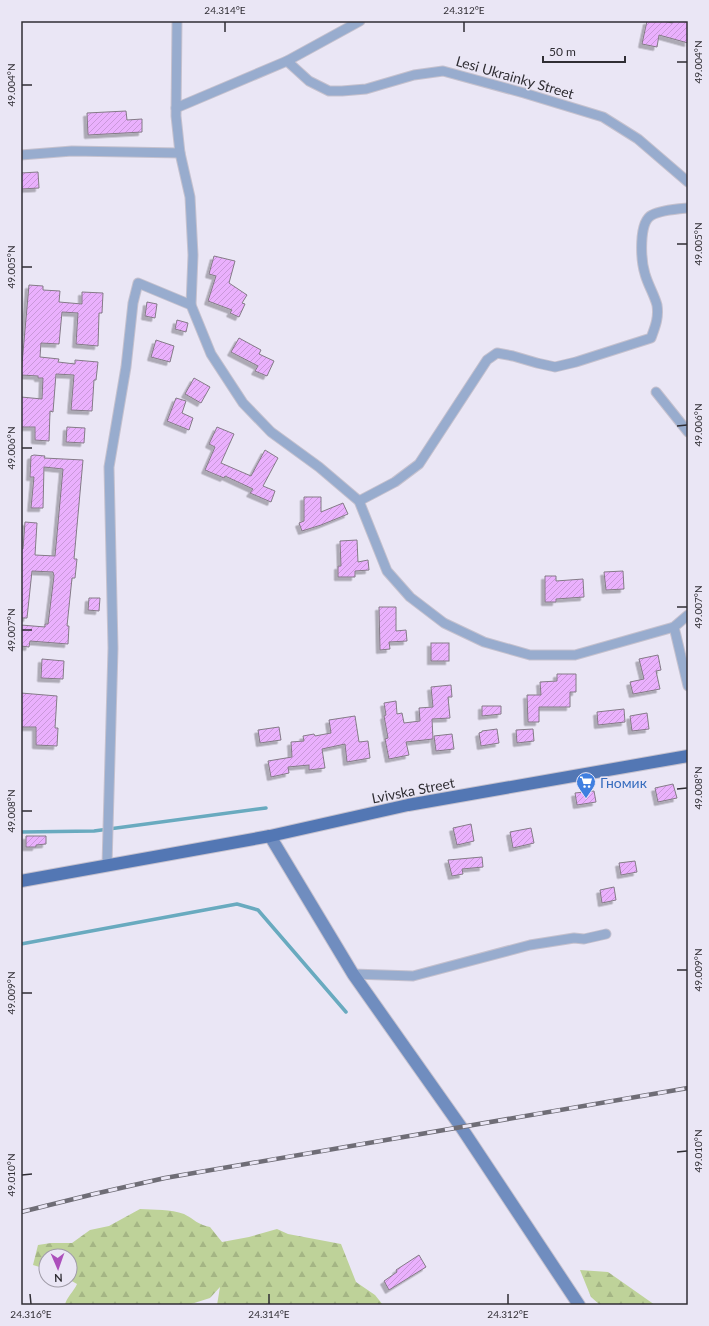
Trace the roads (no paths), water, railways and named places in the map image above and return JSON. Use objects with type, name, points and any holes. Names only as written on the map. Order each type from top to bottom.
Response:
[{"type":"main road","name":"Lvivska Street","points":[[21,881],[270,836],[408,805],[688,756]]},
{"type":"street","points":[[177,21],[176,108],[180,154],[190,197],[193,255],[191,305],[211,354],[243,403],[271,432],[319,466],[359,501],[387,571],[410,597],[444,623],[484,642],[530,655],[575,655],[674,627],[688,615]]},
{"type":"street","points":[[176,108],[287,61],[360,21]]},
{"type":"street","name":"Lesi Ukrainky Street","points":[[287,61],[309,81],[329,91],[366,89],[414,75],[443,71],[524,93],[603,117],[638,139],[688,182]]},
{"type":"street","points":[[21,154],[72,151],[180,154]]},
{"type":"street","points":[[359,501],[394,482],[419,464],[487,360],[497,353],[556,367],[651,338],[657,322],[657,306],[645,274],[642,251],[642,237],[646,220],[651,215],[688,208]]},
{"type":"street","points":[[107,865],[112,648],[109,467],[126,367],[133,303],[138,283],[191,305]]},
{"type":"street","points":[[656,392],[688,432]]},
{"type":"street","points":[[674,627],[688,686]]},
{"type":"street","points":[[270,836],[353,974],[461,1127],[579,1305]]},
{"type":"street","points":[[353,974],[413,976],[530,945],[574,938],[584,939],[606,934]]},
{"type":"waterway","points":[[21,832],[94,831],[266,808]]},
{"type":"waterway","points":[[21,944],[237,904],[258,910],[346,1012]]},
{"type":"railway","points":[[21,1212],[165,1178],[688,1088]]},
{"type":"place","name":"Гномик","points":[[586,799]]}]
